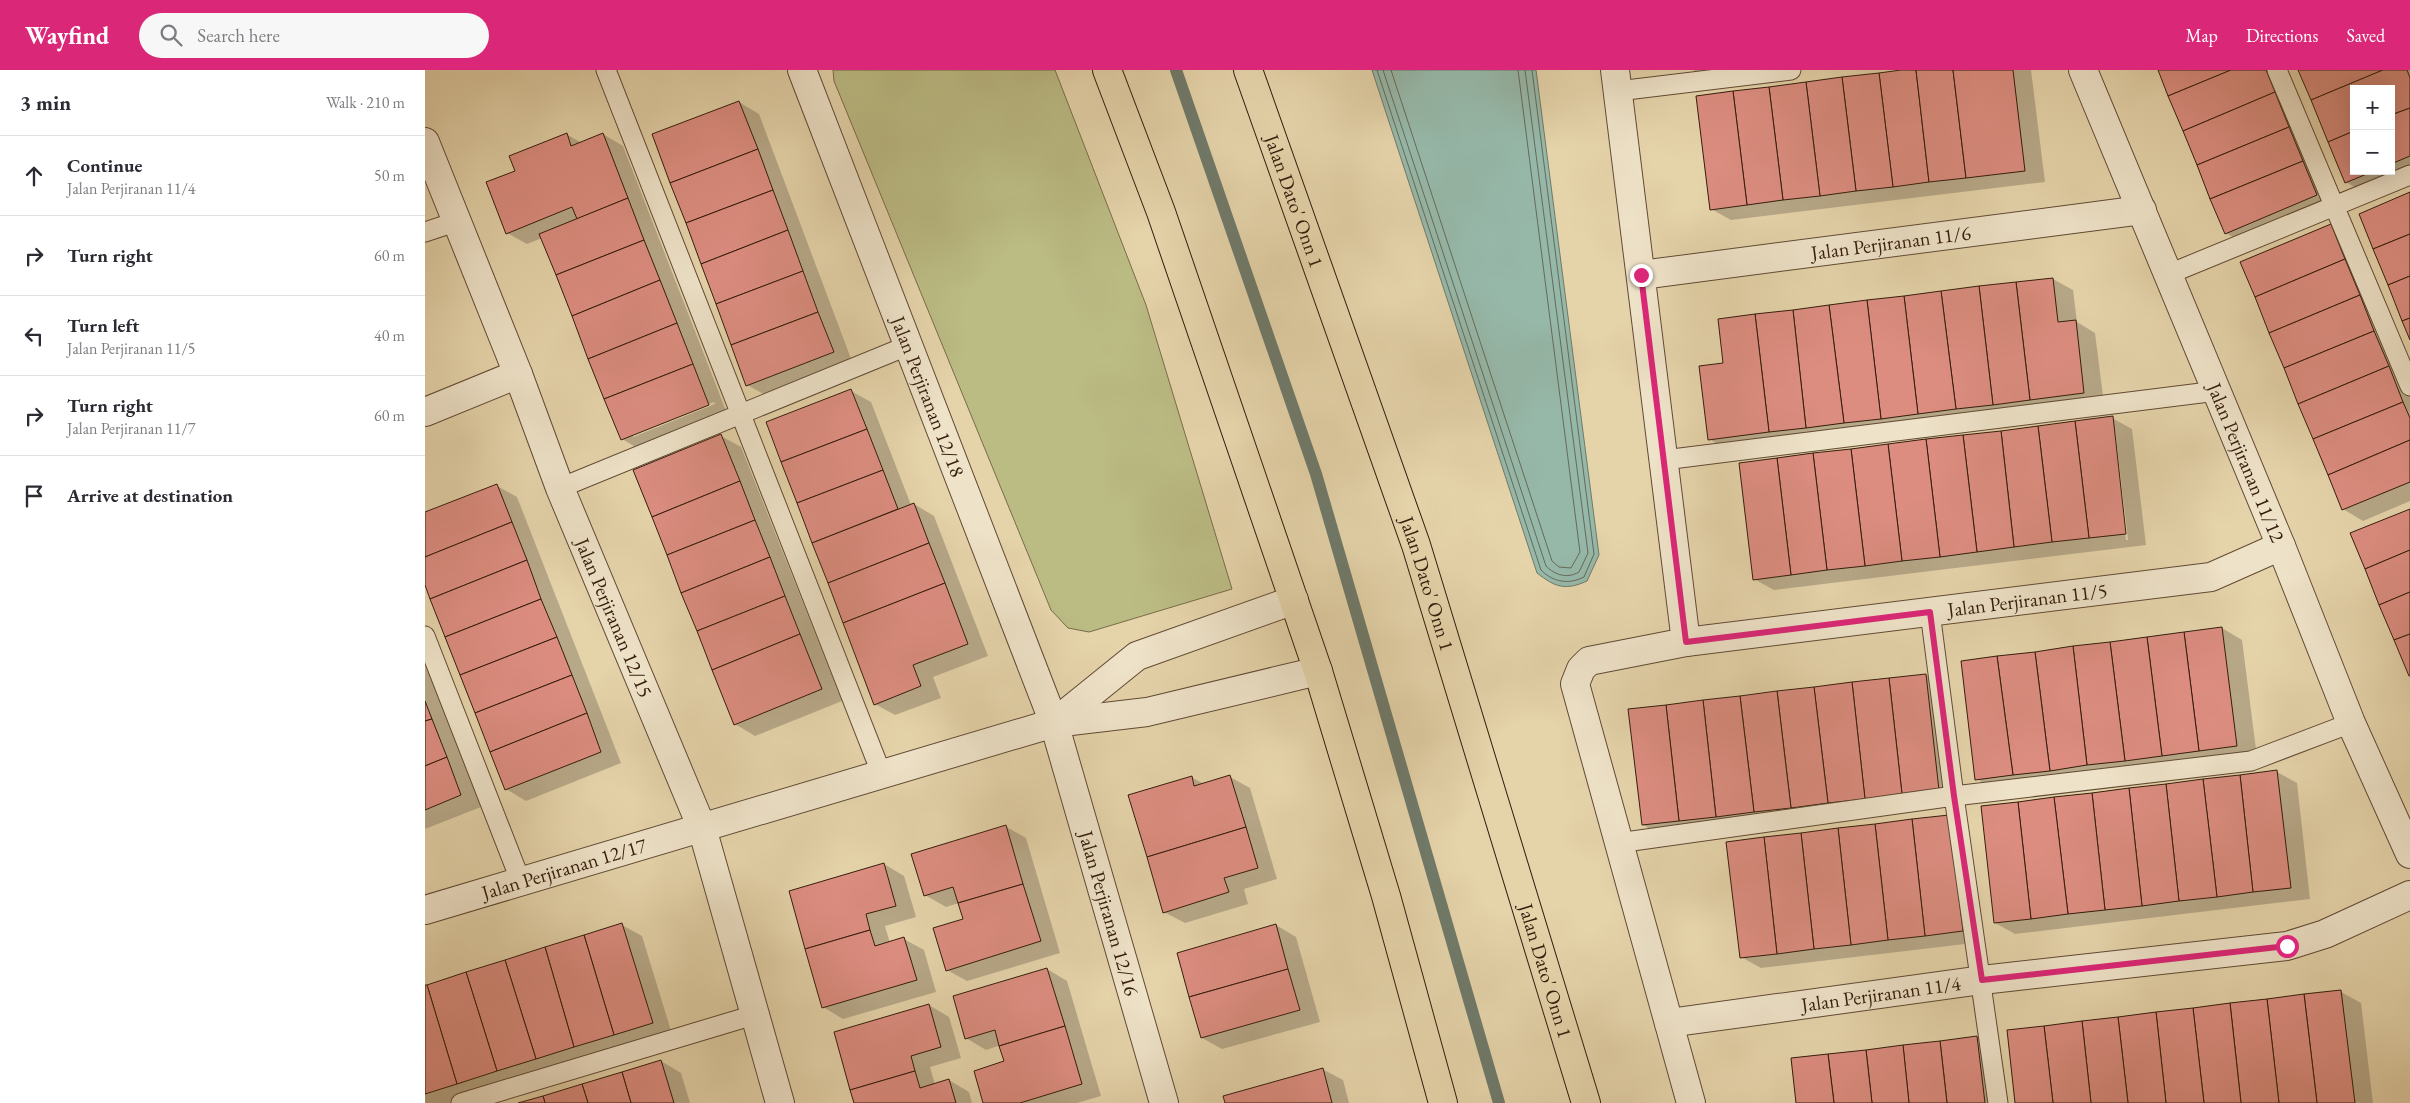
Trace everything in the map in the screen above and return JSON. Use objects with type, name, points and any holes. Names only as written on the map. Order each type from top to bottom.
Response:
[{"type":"main road","points":[[1107,70],[1161,212],[1318,671],[1386,896],[1443,1103]]},
{"type":"main road","name":"Jalan Dato' Onn 1","points":[[1248,70],[1417,546],[1587,1103]]},
{"type":"street","name":"Jalan Perjiranan 12/18","points":[[801,70],[1054,723]]},
{"type":"street","name":"Jalan Perjiranan 11/12","points":[[2083,70],[2281,546],[2351,723],[2410,854]]},
{"type":"street","points":[[1616,80],[1686,642]]},
{"type":"street","name":"Jalan Perjiranan 12/15","points":[[425,142],[518,374],[560,488],[702,828],[780,1103]]},
{"type":"street","name":"Jalan Perjiranan 11/6","points":[[1641,275],[2142,210]]},
{"type":"street","points":[[425,412],[518,374]]},
{"type":"street","name":"Jalan Perjiranan 11/5","points":[[1618,843],[1575,684],[1581,669],[1589,660],[1686,642],[2211,577],[2281,546]]},
{"type":"street","points":[[1054,723],[1137,656],[1294,600]]},
{"type":"street","points":[[1054,723],[1147,712],[1318,671]]},
{"type":"street","name":"Jalan Perjiranan 12/17","points":[[425,910],[1054,723]]},
{"type":"street","name":"Jalan Perjiranan 12/16","points":[[1054,723],[1164,1103]]},
{"type":"street","points":[[1618,843],[1691,1103]]},
{"type":"street","name":"Jalan Perjiranan 11/4","points":[[1669,1023],[1982,980],[2287,946],[2325,934],[2410,895]]},
{"type":"lane","points":[[605,70],[881,775]]},
{"type":"lane","points":[[1616,80],[1791,70]]},
{"type":"lane","points":[[2277,70],[2410,386]]},
{"type":"lane","points":[[2169,274],[2410,175]]},
{"type":"lane","points":[[425,232],[458,221]]},
{"type":"lane","points":[[560,488],[907,346]]},
{"type":"lane","points":[[1664,460],[2217,391]]},
{"type":"lane","points":[[1930,612],[1998,1103]]},
{"type":"lane","points":[[425,636],[521,882]]},
{"type":"lane","points":[[1618,843],[1954,796],[2251,761],[2351,723]]},
{"type":"lane","points":[[461,1103],[754,1015]]},
{"type":"green space","points":[[833,70],[1055,70],[1146,305],[1232,589],[1089,632],[1068,628],[1051,610],[834,81]]},
{"type":"water","points":[[1372,70],[1536,70],[1599,555],[1587,581],[1566,587],[1549,582],[1537,573]]},
{"type":"building","points":[[1916,70],[1929,182],[1893,187],[1879,73]]},
{"type":"building","points":[[1916,70],[1953,70],[1966,178],[1929,182]]},
{"type":"building","points":[[1953,70],[2013,70],[2025,171],[1966,178]]},
{"type":"building","points":[[2158,70],[2231,70],[2168,96]]},
{"type":"building","points":[[2231,70],[2266,70],[2275,92],[2183,131],[2168,96]]},
{"type":"building","points":[[2298,70],[2383,70],[2311,100]]},
{"type":"building","points":[[2383,70],[2407,70],[2410,78],[2410,108],[2395,114],[2395,85],[2350,85],[2350,133],[2328,142],[2311,100]]},
{"type":"building","points":[[1879,73],[1893,187],[1856,191],[1842,77]]},
{"type":"building","points":[[1842,77],[1856,191],[1820,196],[1806,82]]},
{"type":"building","points":[[1806,82],[1820,196],[1783,200],[1769,87]]},
{"type":"building","points":[[1769,87],[1783,200],[1747,205],[1733,91]]},
{"type":"building","points":[[1733,91],[1747,205],[1710,210],[1696,96]]},
{"type":"building","points":[[2275,92],[2289,127],[2197,165],[2183,131]]},
{"type":"building","points":[[739,101],[758,149],[670,183],[652,134]]},
{"type":"building","points":[[2410,108],[2410,156],[2395,162],[2395,130],[2395,114]]},
{"type":"building","points":[[2289,127],[2303,161],[2210,199],[2197,165]]},
{"type":"building","points":[[567,133],[571,146],[603,133],[628,198],[577,219],[572,207],[506,234],[486,182],[515,171],[509,156]]},
{"type":"building","points":[[2350,133],[2350,175],[2364,175],[2345,183],[2328,142]]},
{"type":"building","points":[[758,149],[773,190],[686,223],[670,183]]},
{"type":"building","points":[[2303,161],[2317,195],[2225,234],[2210,199]]},
{"type":"building","points":[[773,190],[788,230],[701,264],[686,223]]},
{"type":"building","points":[[2410,192],[2410,234],[2373,249],[2359,214]]},
{"type":"building","points":[[628,198],[644,240],[556,275],[539,234]]},
{"type":"building","points":[[2331,224],[2345,259],[2255,297],[2240,262]]},
{"type":"building","points":[[788,230],[803,271],[716,304],[701,264]]},
{"type":"building","points":[[2410,234],[2410,276],[2388,285],[2373,249]]},
{"type":"building","points":[[644,240],[660,280],[572,316],[556,275]]},
{"type":"building","points":[[2345,259],[2360,295],[2269,333],[2255,297]]},
{"type":"building","points":[[803,271],[818,312],[731,345],[716,304]]},
{"type":"building","points":[[2410,276],[2410,318],[2402,321],[2388,285]]},
{"type":"building","points":[[2053,278],[2058,322],[2076,320],[2084,393],[2030,400],[2016,282]]},
{"type":"building","points":[[660,280],[677,323],[588,359],[572,316]]},
{"type":"building","points":[[2016,282],[2030,400],[1993,405],[1979,286]]},
{"type":"building","points":[[1979,286],[1993,405],[1956,409],[1941,291]]},
{"type":"building","points":[[1941,291],[1956,409],[1918,414],[1904,296]]},
{"type":"building","points":[[2360,295],[2374,331],[2284,368],[2269,333]]},
{"type":"building","points":[[1904,296],[1918,414],[1881,419],[1867,300]]},
{"type":"building","points":[[1867,300],[1881,419],[1844,423],[1829,305]]},
{"type":"building","points":[[1829,305],[1844,423],[1806,428],[1793,310]]},
{"type":"building","points":[[1793,310],[1806,428],[1769,432],[1755,314]]},
{"type":"building","points":[[818,312],[834,352],[746,386],[731,345]]},
{"type":"building","points":[[1755,314],[1769,432],[1708,440],[1699,366],[1723,363],[1718,319]]},
{"type":"building","points":[[2410,318],[2410,340],[2402,321]]},
{"type":"building","points":[[677,323],[693,364],[604,399],[588,359]]},
{"type":"building","points":[[2374,331],[2389,366],[2298,404],[2284,368]]},
{"type":"building","points":[[693,364],[709,405],[621,440],[604,399]]},
{"type":"building","points":[[2389,366],[2403,402],[2313,439],[2298,404]]},
{"type":"building","points":[[851,389],[867,429],[781,462],[766,422]]},
{"type":"building","points":[[2403,402],[2410,418],[2410,440],[2328,475],[2313,439]]},
{"type":"building","points":[[2113,416],[2126,534],[2089,538],[2075,421]]},
{"type":"building","points":[[2075,421],[2089,538],[2052,542],[2038,426]]},
{"type":"building","points":[[2038,426],[2052,542],[2014,547],[2001,431]]},
{"type":"building","points":[[867,429],[883,470],[797,503],[781,462]]},
{"type":"building","points":[[2001,431],[2014,547],[1977,552],[1963,435]]},
{"type":"building","points":[[721,434],[740,481],[652,517],[633,470]]},
{"type":"building","points":[[1963,435],[1977,552],[1940,557],[1926,439]]},
{"type":"building","points":[[1926,439],[1940,557],[1902,561],[1888,444]]},
{"type":"building","points":[[2410,440],[2410,482],[2342,510],[2328,475]]},
{"type":"building","points":[[1888,444],[1902,561],[1865,566],[1851,449]]},
{"type":"building","points":[[1851,449],[1865,566],[1827,570],[1813,453]]},
{"type":"building","points":[[1813,453],[1827,570],[1791,575],[1777,458]]},
{"type":"building","points":[[1777,458],[1791,575],[1753,580],[1739,463]]},
{"type":"building","points":[[883,470],[898,509],[812,543],[797,503]]},
{"type":"building","points":[[740,481],[755,520],[667,555],[652,517]]},
{"type":"building","points":[[497,484],[512,522],[425,557],[425,512]]},
{"type":"building","points":[[914,503],[929,543],[828,583],[812,543]]},
{"type":"building","points":[[2410,509],[2410,550],[2365,569],[2350,533]]},
{"type":"building","points":[[755,520],[770,557],[681,593],[667,555]]},
{"type":"building","points":[[512,522],[527,560],[430,599],[425,585],[425,557]]},
{"type":"building","points":[[929,543],[945,583],[843,623],[828,583]]},
{"type":"building","points":[[2410,550],[2410,592],[2379,605],[2365,569]]},
{"type":"building","points":[[770,557],[785,596],[697,631],[681,593]]},
{"type":"building","points":[[527,560],[541,599],[445,637],[430,599]]},
{"type":"building","points":[[945,583],[968,644],[913,665],[921,686],[874,705],[843,623]]},
{"type":"building","points":[[2410,592],[2410,634],[2394,640],[2379,605]]},
{"type":"building","points":[[785,596],[800,634],[712,670],[697,631]]},
{"type":"building","points":[[541,599],[557,637],[460,675],[445,637]]},
{"type":"building","points":[[2222,627],[2237,746],[2199,751],[2184,632]]},
{"type":"building","points":[[2184,632],[2199,751],[2162,756],[2147,637]]},
{"type":"building","points":[[800,634],[822,689],[734,725],[712,670]]},
{"type":"building","points":[[2410,634],[2410,676],[2409,676],[2394,640]]},
{"type":"building","points":[[557,637],[572,675],[475,713],[460,675]]},
{"type":"building","points":[[2147,637],[2162,756],[2125,761],[2110,642]]},
{"type":"building","points":[[2110,642],[2125,761],[2087,765],[2073,646]]},
{"type":"building","points":[[2073,646],[2087,765],[2050,771],[2035,652]]},
{"type":"building","points":[[2035,652],[2050,771],[2013,775],[1997,656]]},
{"type":"building","points":[[1997,656],[2013,775],[1975,780],[1961,661]]},
{"type":"building","points":[[1926,674],[1939,790],[1902,794],[1889,678]]},
{"type":"building","points":[[572,675],[587,713],[490,752],[475,713]]},
{"type":"building","points":[[1889,678],[1902,794],[1865,799],[1852,682]]},
{"type":"building","points":[[1852,682],[1865,799],[1828,803],[1814,687]]},
{"type":"building","points":[[1814,687],[1828,803],[1791,808],[1777,691]]},
{"type":"building","points":[[1777,691],[1791,808],[1754,812],[1740,696]]},
{"type":"building","points":[[1740,696],[1754,812],[1716,817],[1703,700]]},
{"type":"building","points":[[1703,700],[1716,817],[1679,821],[1666,705]]},
{"type":"building","points":[[425,701],[432,719],[425,721]]},
{"type":"building","points":[[1666,705],[1679,821],[1642,825],[1628,709]]},
{"type":"building","points":[[587,713],[601,752],[505,790],[490,752]]},
{"type":"building","points":[[432,719],[447,757],[425,766],[425,721]]},
{"type":"building","points":[[447,757],[461,795],[425,810],[425,766]]},
{"type":"building","points":[[2277,770],[2291,888],[2253,892],[2240,775]]},
{"type":"building","points":[[1230,775],[1246,827],[1147,857],[1128,795],[1192,776],[1194,786]]},
{"type":"building","points":[[2240,775],[2253,892],[2217,897],[2203,779]]},
{"type":"building","points":[[2203,779],[2217,897],[2179,901],[2166,784]]},
{"type":"building","points":[[2166,784],[2179,901],[2142,906],[2129,788]]},
{"type":"building","points":[[2129,788],[2142,906],[2105,910],[2092,793]]},
{"type":"building","points":[[2092,793],[2105,910],[2068,914],[2054,797]]},
{"type":"building","points":[[2054,797],[2068,914],[2031,919],[2018,802]]},
{"type":"building","points":[[2018,802],[2031,919],[1994,923],[1981,806]]},
{"type":"building","points":[[1949,815],[1963,931],[1925,936],[1912,819]]},
{"type":"building","points":[[1912,819],[1925,936],[1888,940],[1875,824]]},
{"type":"building","points":[[1875,824],[1888,940],[1851,945],[1838,828]]},
{"type":"building","points":[[1006,825],[1023,884],[958,903],[953,887],[924,896],[911,854]]},
{"type":"building","points":[[1246,827],[1258,868],[1224,878],[1229,892],[1163,913],[1147,857]]},
{"type":"building","points":[[1838,828],[1851,945],[1814,949],[1801,833]]},
{"type":"building","points":[[1801,833],[1814,949],[1777,954],[1764,837]]},
{"type":"building","points":[[1764,837],[1777,954],[1740,958],[1726,842]]},
{"type":"building","points":[[884,863],[896,906],[866,914],[870,930],[805,949],[789,891]]},
{"type":"building","points":[[1023,884],[1041,941],[946,971],[933,928],[963,919],[958,903]]},
{"type":"building","points":[[622,923],[653,1023],[614,1035],[584,935]]},
{"type":"building","points":[[1276,924],[1288,969],[1189,997],[1177,953]]},
{"type":"building","points":[[870,930],[875,946],[904,937],[917,980],[822,1008],[805,949]]},
{"type":"building","points":[[584,935],[614,1035],[574,1047],[545,947]]},
{"type":"building","points":[[545,947],[574,1047],[536,1059],[505,960]]},
{"type":"building","points":[[505,960],[536,1059],[497,1071],[466,972]]},
{"type":"building","points":[[1047,968],[1065,1026],[999,1046],[995,1030],[965,1039],[953,996]]},
{"type":"building","points":[[1288,969],[1300,1010],[1201,1038],[1189,997]]},
{"type":"building","points":[[466,972],[497,1071],[457,1084],[427,985]]},
{"type":"building","points":[[425,985],[427,985],[457,1084],[425,1094]]},
{"type":"building","points":[[2341,990],[2355,1103],[2317,1103],[2304,994]]},
{"type":"building","points":[[2304,994],[2317,1103],[2279,1103],[2267,999]]},
{"type":"building","points":[[2267,999],[2279,1103],[2241,1103],[2230,1003]]},
{"type":"building","points":[[2230,1003],[2241,1103],[2204,1103],[2193,1008]]},
{"type":"building","points":[[929,1004],[941,1047],[911,1056],[915,1071],[850,1090],[834,1032]]},
{"type":"building","points":[[2193,1008],[2204,1103],[2166,1103],[2156,1012]]},
{"type":"building","points":[[2156,1012],[2166,1103],[2128,1103],[2118,1017]]},
{"type":"building","points":[[2118,1017],[2128,1103],[2091,1103],[2082,1021]]},
{"type":"building","points":[[2082,1021],[2091,1103],[2053,1103],[2044,1026]]},
{"type":"building","points":[[1065,1026],[1082,1084],[1020,1103],[983,1103],[974,1071],[1004,1061],[999,1046]]},
{"type":"building","points":[[2044,1026],[2053,1103],[2015,1103],[2007,1030]]},
{"type":"building","points":[[1977,1036],[1985,1103],[1947,1103],[1940,1041]]},
{"type":"building","points":[[1940,1041],[1947,1103],[1909,1103],[1903,1045]]},
{"type":"building","points":[[1903,1045],[1909,1103],[1872,1103],[1866,1050]]},
{"type":"building","points":[[1866,1050],[1872,1103],[1834,1103],[1828,1054]]},
{"type":"building","points":[[1828,1054],[1834,1103],[1796,1103],[1791,1058]]},
{"type":"building","points":[[661,1060],[674,1103],[631,1103],[622,1072]]},
{"type":"building","points":[[1323,1068],[1332,1103],[1225,1103],[1223,1096]]},
{"type":"building","points":[[915,1071],[920,1088],[949,1079],[956,1103],[854,1103],[850,1090]]},
{"type":"building","points":[[622,1072],[631,1103],[588,1103],[582,1084]]},
{"type":"building","points":[[582,1084],[588,1103],[545,1103],[543,1096]]},
{"type":"building","points":[[543,1096],[545,1103],[518,1103]]},
{"type":"waterway","points":[[1176,70],[1316,474],[1499,1103]]},
{"type":"route","points":[[1641,275],[1686,642],[1930,612],[1954,796],[1982,980],[2287,946]]}]
